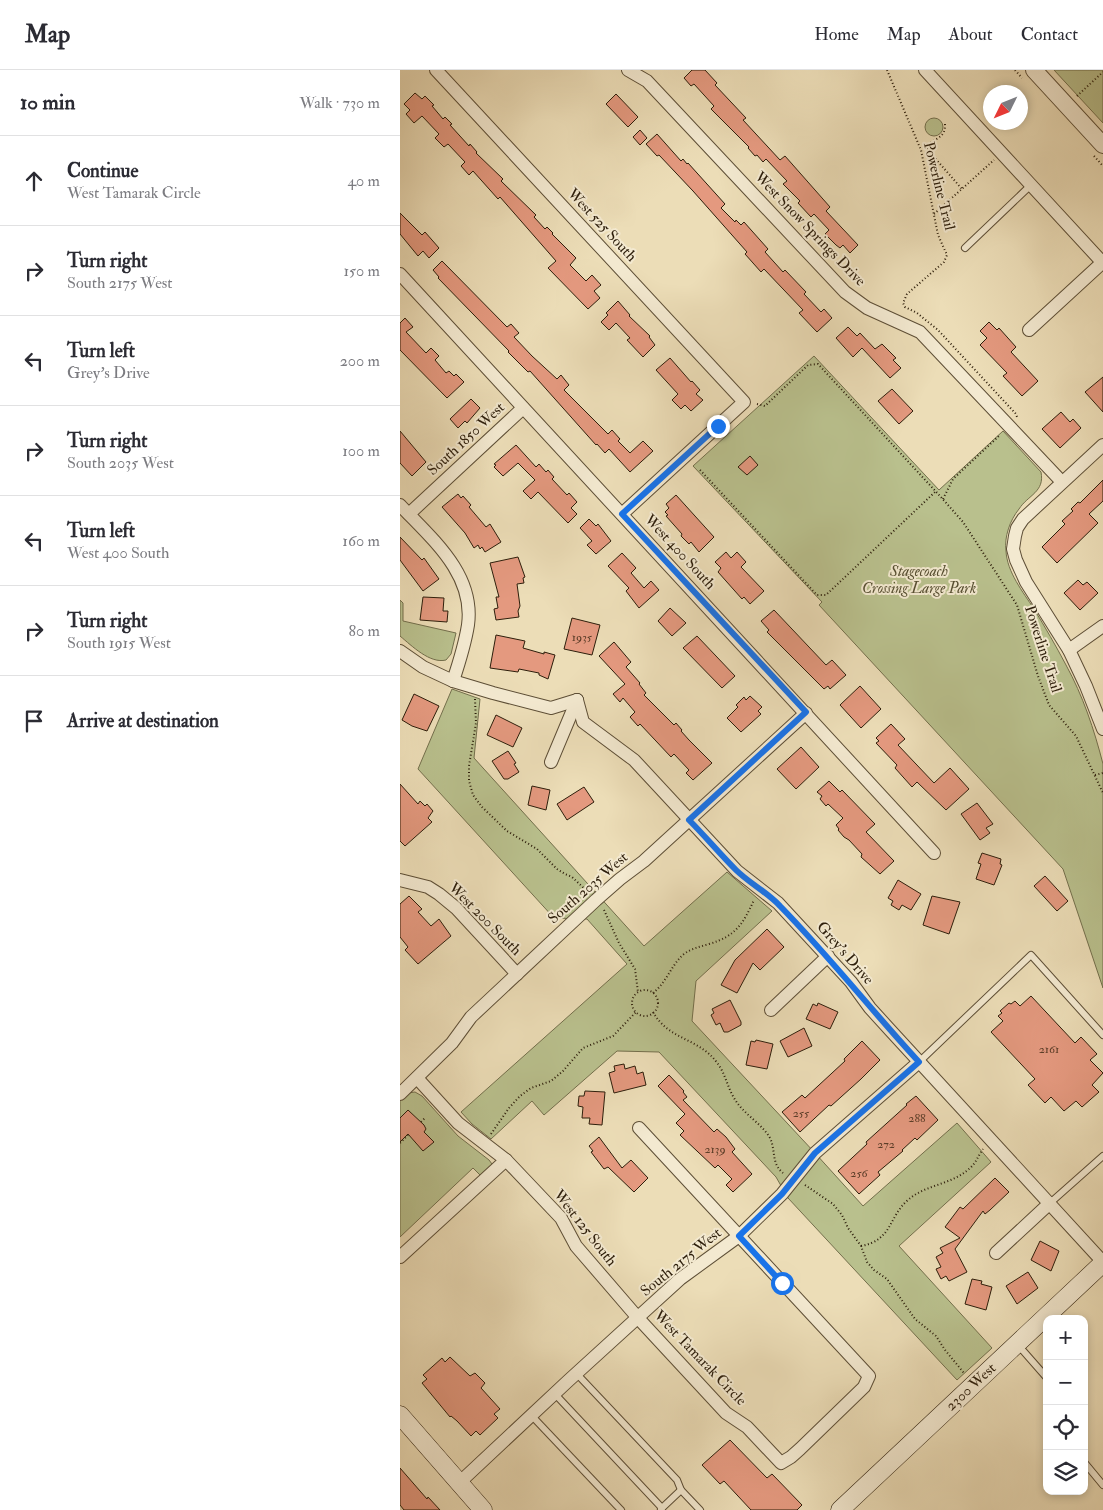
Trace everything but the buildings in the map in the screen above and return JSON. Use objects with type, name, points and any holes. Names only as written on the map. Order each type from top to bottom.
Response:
[{"type":"main road","name":"2300 West","points":[[840,1510],[1103,1263]]},
{"type":"main road","points":[[400,1416],[483,1510]]},
{"type":"street","name":"West 525 South","points":[[436,70],[750,403]]},
{"type":"street","name":"West Snow Springs Drive","points":[[628,70],[647,81],[845,292],[867,308],[920,332],[1062,482]]},
{"type":"street","points":[[924,70],[1103,262],[1029,330]]},
{"type":"street","points":[[1034,70],[1103,145]]},
{"type":"street","name":"West 400 South","points":[[400,274],[806,712],[934,853]]},
{"type":"street","points":[[622,514],[750,403]]},
{"type":"street","name":"South 1850 West","points":[[404,510],[523,408]]},
{"type":"street","points":[[1103,445],[1023,519],[1017,528],[1014,549],[1020,569],[1069,650],[1103,729]]},
{"type":"street","points":[[404,510],[446,555],[458,573],[466,591],[468,624],[454,681]]},
{"type":"street","points":[[1069,650],[1103,626]]},
{"type":"street","points":[[400,651],[423,667],[454,681],[551,708],[577,700]]},
{"type":"street","points":[[551,762],[577,700]]},
{"type":"street","name":"Grey's Drive","points":[[577,700],[583,722],[634,760],[737,871],[778,904],[828,956],[851,982],[870,1008],[1103,1263]]},
{"type":"street","name":"South 2035 West","points":[[400,1094],[452,1043],[471,1017],[596,900],[644,861],[806,712]]},
{"type":"street","name":"West 200 South","points":[[400,880],[428,887],[439,894],[456,908],[517,974]]},
{"type":"street","points":[[771,1010],[828,956]]},
{"type":"street","name":"South 2175 West","points":[[459,1483],[554,1393],[680,1279],[739,1236],[782,1194],[815,1153],[919,1062]]},
{"type":"street","name":"West 125 South","points":[[417,1078],[458,1123],[506,1160],[561,1218],[576,1246],[638,1318]]},
{"type":"street","points":[[639,1128],[739,1236]]},
{"type":"street","points":[[400,1257],[506,1160]]},
{"type":"street","points":[[996,1253],[1050,1203]]},
{"type":"street","name":"West Tamarak Circle","points":[[638,1318],[726,1413],[747,1427],[781,1463],[791,1458],[864,1387],[869,1376],[739,1236]]},
{"type":"lane","points":[[965,248],[1031,185]]},
{"type":"lane","points":[[919,1062],[1031,956],[1103,1035]]},
{"type":"lane","points":[[1050,1203],[1103,1156]]},
{"type":"lane","points":[[1017,1344],[1043,1373]]},
{"type":"lane","points":[[576,1373],[677,1480],[681,1490],[700,1510]]},
{"type":"lane","points":[[554,1393],[661,1509],[681,1490]]},
{"type":"lane","points":[[531,1415],[619,1509]]},
{"type":"lane","points":[[1088,1467],[1103,1485]]},
{"type":"path","name":"Powerline Trail","points":[[887,70],[921,150],[938,235],[946,251]]},
{"type":"path","points":[[1076,97],[1103,72]]},
{"type":"path","points":[[927,149],[930,143],[943,136],[946,124]]},
{"type":"path","points":[[921,150],[927,149]]},
{"type":"path","points":[[927,149],[962,189]]},
{"type":"path","points":[[934,214],[994,160]]},
{"type":"path","name":"Powerline Trail","points":[[750,403],[765,406],[808,365],[818,364],[936,491],[963,522],[1018,605],[1038,676],[1049,705],[1076,736],[1103,793]]},
{"type":"path","points":[[700,470],[817,595],[826,595],[936,491]]},
{"type":"path","points":[[475,697],[476,723],[469,766],[469,781],[473,795],[482,807],[507,831],[537,850],[557,869],[572,877],[588,893]]},
{"type":"path","points":[[1095,775],[1103,773]]},
{"type":"path","points":[[653,993],[662,986],[679,959],[691,949],[712,944],[731,935],[744,922],[754,900]]},
{"type":"path","points":[[601,906],[634,969],[638,992]]},
{"type":"path","points":[[646,990],[653,993],[657,1004],[653,1012],[646,1015],[636,1012],[632,1002],[638,992],[646,990]]},
{"type":"path","points":[[488,1136],[492,1133],[508,1108],[520,1096],[531,1088],[551,1081],[563,1071],[583,1048],[613,1036],[636,1012]]},
{"type":"path","points":[[653,1012],[665,1028],[676,1035],[690,1040],[710,1054],[719,1065],[735,1100],[769,1138],[774,1150],[774,1161],[785,1174]]},
{"type":"path","points":[[421,1122],[426,1118]]},
{"type":"path","points":[[400,1142],[408,1135]]},
{"type":"path","points":[[860,1246],[876,1241],[885,1234],[901,1208],[914,1195],[965,1173],[984,1148]]},
{"type":"path","points":[[801,1183],[833,1204],[842,1215],[867,1262],[874,1270],[887,1279],[915,1320],[936,1336],[964,1373]]},
{"type":"green space","points":[[1054,70],[1103,70],[1103,123]]},
{"type":"green space","points":[[930,118],[938,118],[943,123],[941,134],[930,136],[925,131],[925,123]]},
{"type":"green space","name":"Stagecoach Crossing Large Park","points":[[814,356],[939,490],[1003,431],[1041,472],[1042,479],[1038,489],[1023,504],[1010,523],[1006,540],[1006,551],[1009,567],[1016,582],[1034,609],[1078,689],[1092,725],[1103,764],[1103,988],[1063,869],[819,605],[822,602],[693,466]]},
{"type":"green space","points":[[400,600],[403,603],[403,621],[456,633],[451,654],[446,660],[440,661],[428,657],[400,636]]},
{"type":"green space","points":[[452,689],[480,699],[474,758],[644,946],[727,872],[772,911],[696,981],[692,1021],[863,1206],[957,1123],[991,1162],[899,1246],[992,1348],[957,1380],[788,1198],[776,1177],[659,1052],[617,1051],[544,1115],[532,1101],[491,1139],[472,1124],[461,1112],[627,964],[587,919],[554,918],[418,769]]},
{"type":"green space","points":[[415,1092],[422,1096],[458,1136],[492,1164],[481,1176],[473,1168],[400,1237],[400,1099],[408,1093]]},
{"type":"route","points":[[718,426],[622,514],[806,712],[689,820],[737,871],[778,904],[828,956],[851,982],[870,1008],[919,1062],[815,1153],[782,1194],[739,1236],[782,1283]]}]
